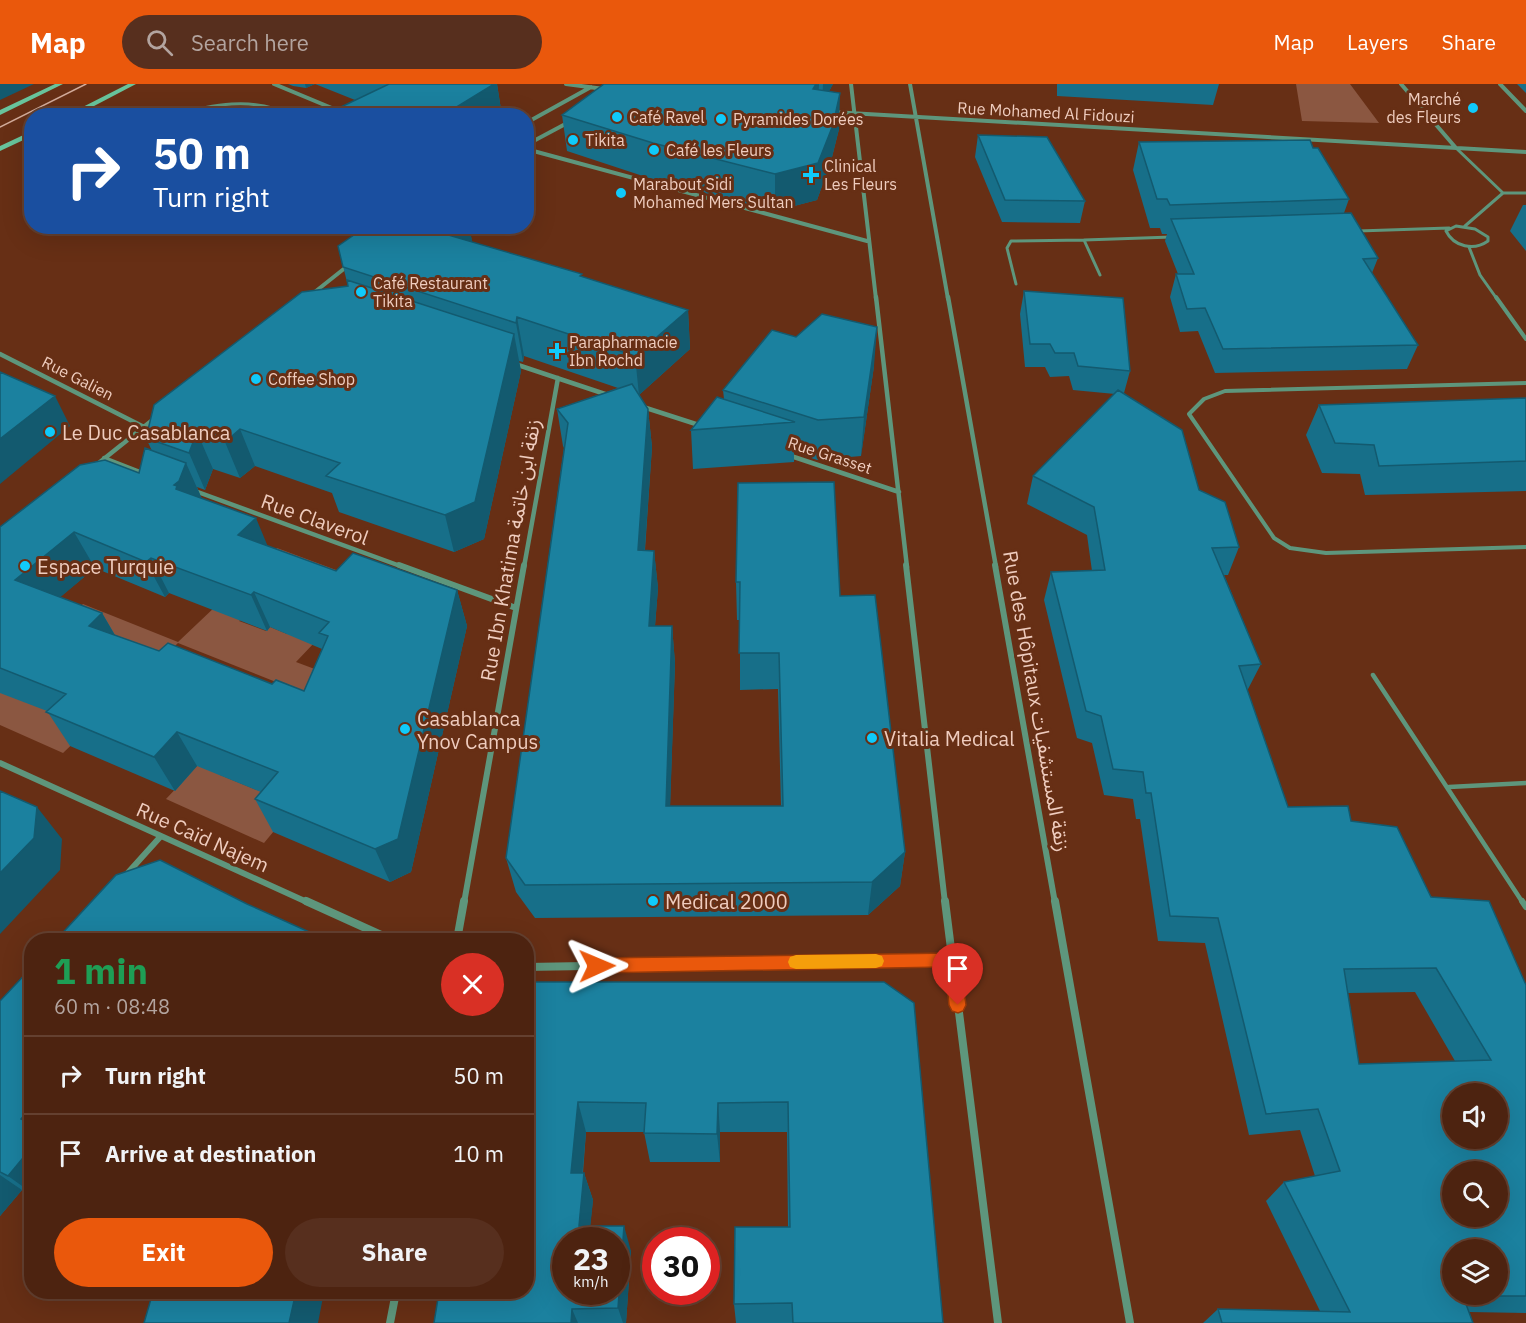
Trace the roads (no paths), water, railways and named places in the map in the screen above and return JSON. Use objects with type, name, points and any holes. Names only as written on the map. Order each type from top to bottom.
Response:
[{"type":"main road","points":[[0,113],[60,84]]},
{"type":"main road","points":[[83,108],[133,84]]},
{"type":"main road","points":[[0,149],[24,138]]},
{"type":"street","points":[[274,84],[332,108]]},
{"type":"street","points":[[566,84],[612,90]]},
{"type":"street","points":[[851,84],[867,241],[899,492],[952,960],[998,1323]]},
{"type":"street","name":"Rue des Hôpitaux زنقة المستشفيات","points":[[910,84],[1130,1323]]},
{"type":"street","points":[[1401,84],[1456,148]]},
{"type":"street","points":[[1500,84],[1526,111]]},
{"type":"street","points":[[534,119],[592,86]]},
{"type":"street","name":"Rue Mohamed Al Fidouzi","points":[[831,111],[1526,152]]},
{"type":"street","points":[[534,142],[574,119]]},
{"type":"street","points":[[534,149],[867,241]]},
{"type":"street","points":[[321,300],[310,296],[355,260]]},
{"type":"street","name":"Rue Galien","points":[[0,354],[144,427]]},
{"type":"street","points":[[501,360],[614,397]]},
{"type":"street","name":"Rue Ibn Khatima زنقة ابن خاتمة","points":[[458,933],[558,378]]},
{"type":"street","points":[[637,405],[705,428]]},
{"type":"street","points":[[86,472],[162,412]]},
{"type":"street","name":"Rue Grasset","points":[[785,454],[899,492]]},
{"type":"street","points":[[104,458],[147,474]]},
{"type":"street","name":"Rue Claverol","points":[[191,490],[516,608]]},
{"type":"street","name":"Rue Caïd Najem","points":[[0,763],[376,933]]},
{"type":"street","points":[[119,882],[161,836]]},
{"type":"street","points":[[534,967],[952,960]]},
{"type":"street","points":[[390,1323],[395,1299]]},
{"type":"lane","points":[[199,108],[233,104],[275,108]]},
{"type":"lane","points":[[1456,148],[1503,193]]},
{"type":"lane","points":[[1465,226],[1503,193],[1526,193]]},
{"type":"lane","points":[[1355,231],[1465,226],[1488,237],[1488,242],[1485,245],[1469,247],[1451,240],[1446,231],[1449,228]]},
{"type":"lane","points":[[1016,284],[1007,249],[1011,241],[1177,237]]},
{"type":"lane","points":[[1084,240],[1100,275]]},
{"type":"lane","points":[[1469,247],[1480,275],[1526,339]]},
{"type":"lane","points":[[1526,383],[1225,391],[1201,400],[1193,406],[1189,414],[1192,422],[1274,538],[1290,548],[1326,553],[1526,547]]},
{"type":"lane","points":[[1373,675],[1526,907]]},
{"type":"lane","points":[[1449,787],[1526,783]]},
{"type":"tram line","points":[[38,108],[86,84]]},
{"type":"tram line","points":[[0,127],[24,115]]},
{"type":"place","name":"Marché des Fleurs","points":[[1473,108]]},
{"type":"place","name":"Café Ravel","points":[[617,117]]},
{"type":"place","name":"Pyramides Dorées","points":[[721,119]]},
{"type":"place","name":"Tikita","points":[[573,140]]},
{"type":"place","name":"Café les Fleurs","points":[[654,150]]},
{"type":"place","name":"Clinical Les Fleurs","points":[[811,175]]},
{"type":"place","name":"Marabout Sidi Mohamed Mers Sultan","points":[[621,193]]},
{"type":"place","name":"Café Restaurant Tikita","points":[[361,292]]},
{"type":"place","name":"Parapharmacie Ibn Rochd","points":[[557,351]]},
{"type":"place","name":"Coffee Shop","points":[[256,379]]},
{"type":"place","name":"Le Duc Casablanca","points":[[50,432]]},
{"type":"place","name":"Espace Turquie","points":[[25,566]]},
{"type":"place","name":"Casablanca Ynov Campus","points":[[405,729]]},
{"type":"place","name":"Vitalia Medical","points":[[872,738]]},
{"type":"place","name":"Medical 2000","points":[[653,901]]}]
